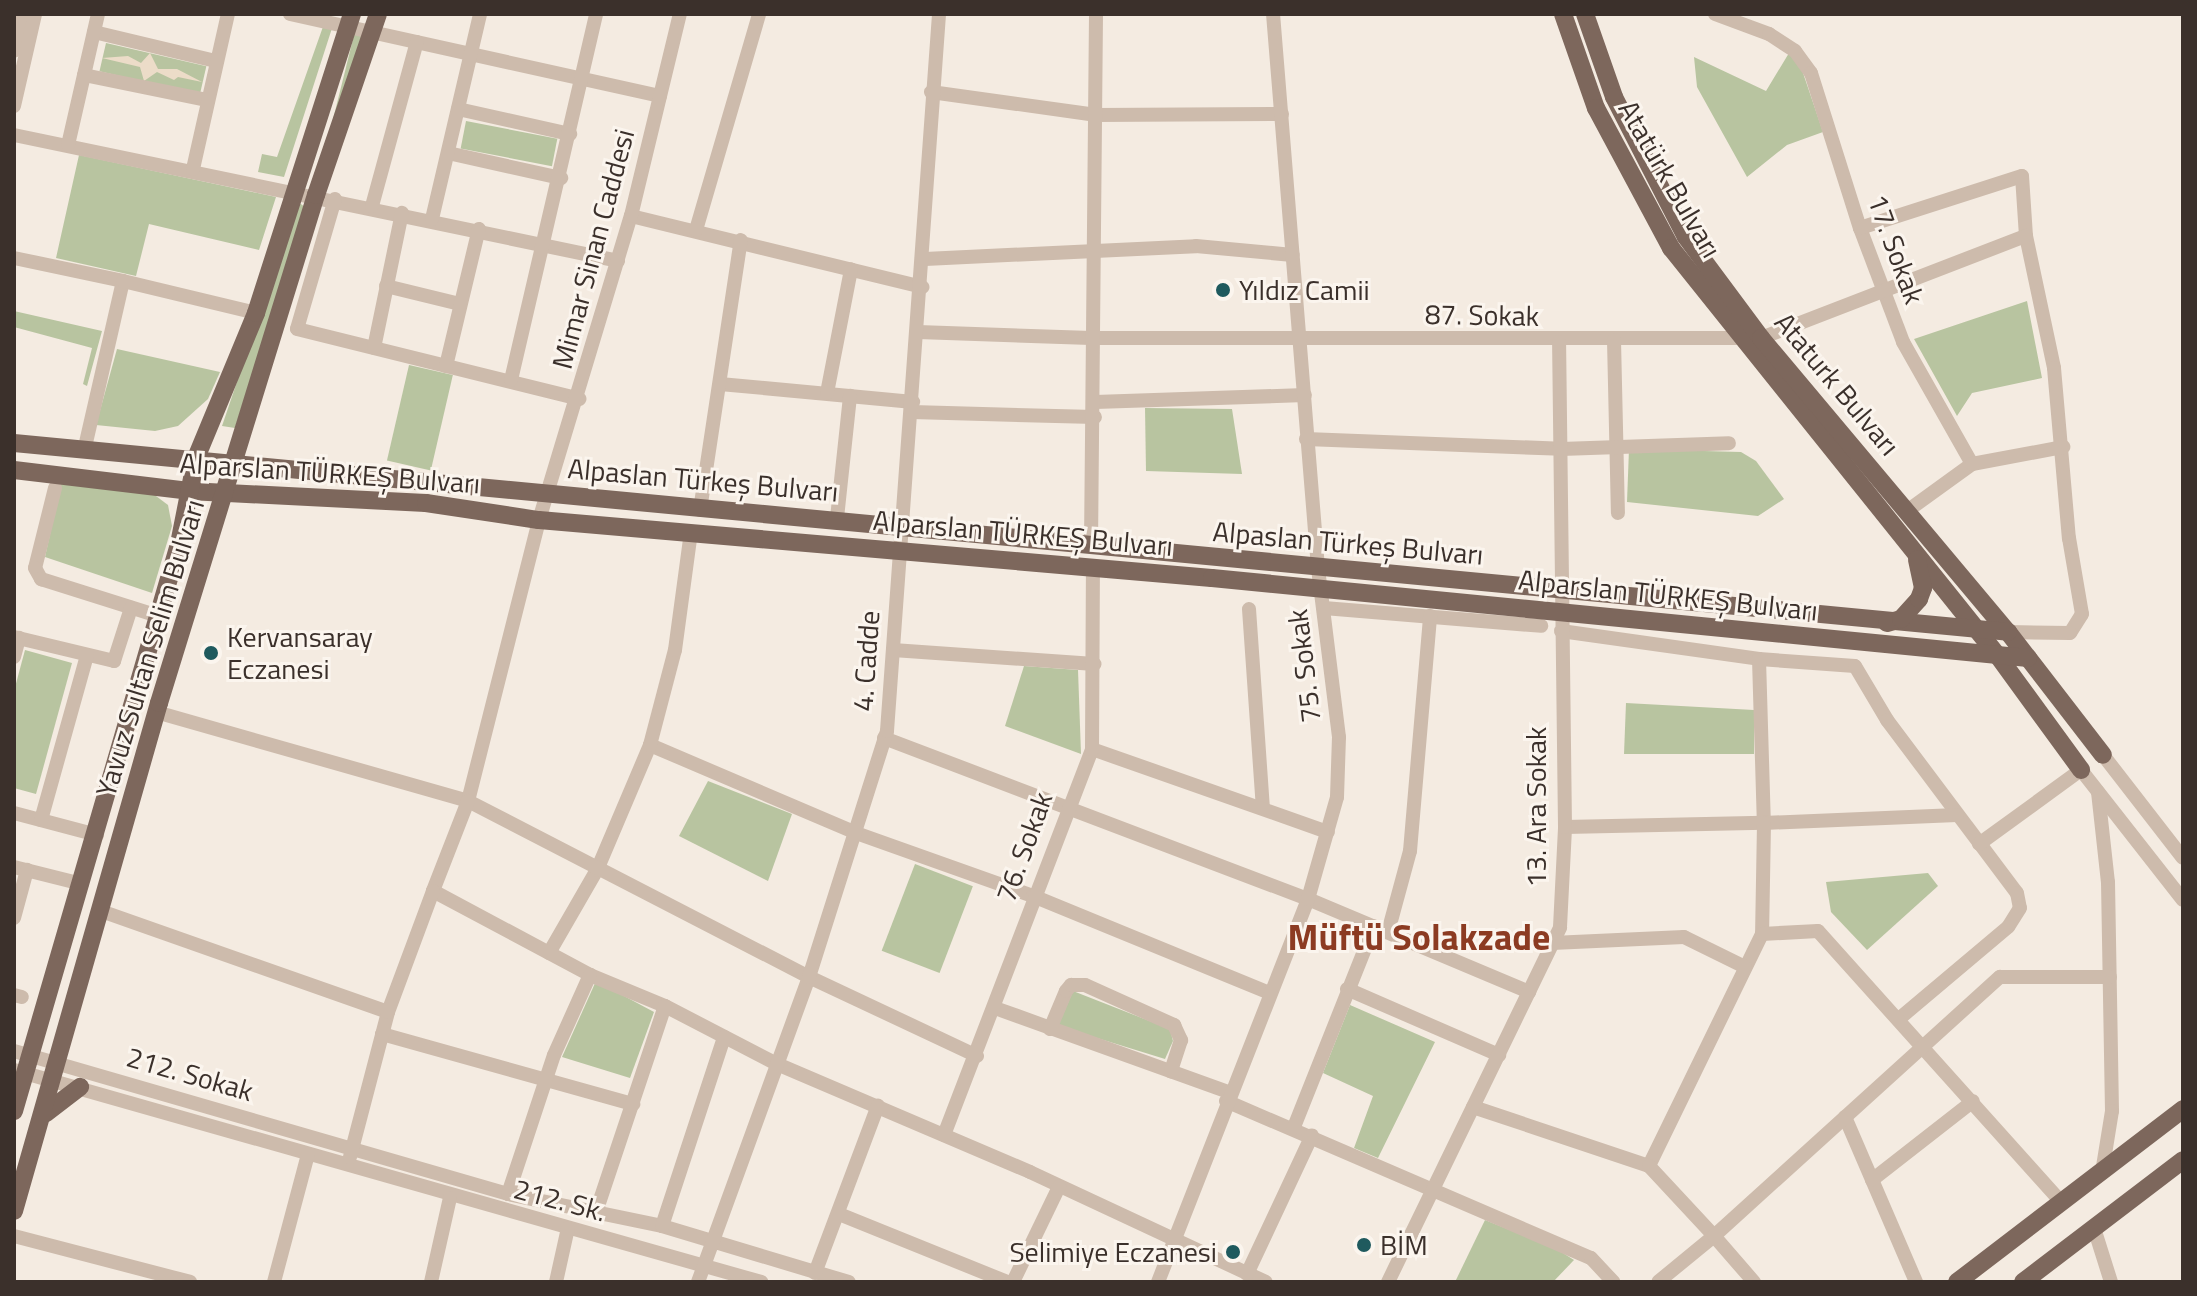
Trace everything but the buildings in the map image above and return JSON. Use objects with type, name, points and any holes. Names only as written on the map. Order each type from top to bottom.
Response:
[{"type":"main road","name":"Yavuz Sultan Selim Bulvarı","points":[[14,1211],[57,1071],[156,712],[228,489],[316,195],[378,14]]},
{"type":"main road","name":"Atatürk Bulvarı","points":[[1563,14],[1596,108],[1671,248],[1998,656],[2081,770]]},
{"type":"main road","name":"Ataturk Bulvarı","points":[[1585,14],[1614,97],[1652,177],[1686,237],[1761,338],[2008,632],[2103,755]]},
{"type":"main road","name":"Yavuz Sultan Selim Bulvarı","points":[[14,1111],[21,1063],[97,835],[158,616],[196,458],[256,313],[349,21]]},
{"type":"main road","name":"Alpaslan Türkeş Bulvarı","points":[[14,443],[196,458],[700,510],[837,518],[901,527],[1978,633],[2008,632]]},
{"type":"main road","name":"Alparslan TÜRKEŞ Bulvarı","points":[[14,470],[189,491],[228,489],[426,503],[539,520],[1093,567],[1323,599],[1561,611],[2028,658]]},
{"type":"main road","points":[[1885,624],[1901,619],[1919,599],[1923,588],[1915,553]]},
{"type":"main road","points":[[44,1115],[80,1087]]},
{"type":"main road","points":[[1957,1282],[2183,1109]]},
{"type":"main road","points":[[2023,1282],[2183,1160]]},
{"type":"street","points":[[14,51],[22,14]]},
{"type":"street","points":[[14,106],[35,14]]},
{"type":"street","points":[[68,145],[98,14]]},
{"type":"street","points":[[193,169],[228,14]]},
{"type":"street","points":[[292,14],[349,21],[372,34],[660,96]]},
{"type":"street","points":[[432,219],[480,14]]},
{"type":"street","points":[[511,380],[561,178],[595,14]]},
{"type":"street","name":"Mimar Sinan Caddesi","points":[[348,1165],[388,1012],[468,801],[539,520],[579,399],[631,216],[680,14]]},
{"type":"street","points":[[696,230],[759,14]]},
{"type":"street","name":"4. Cadde","points":[[698,1282],[809,977],[884,738],[925,259],[931,92],[939,14]]},
{"type":"street","points":[[1091,545],[1095,410],[1091,338],[1096,14]]},
{"type":"street","name":"75. Sokak","points":[[1158,1282],[1176,1243],[1227,1096],[1308,899],[1337,797],[1339,737],[1306,439],[1305,395],[1273,14]]},
{"type":"street","name":"17. Sokak","points":[[1715,14],[1769,34],[1795,51],[1811,73],[1860,228],[1903,342],[1972,464]]},
{"type":"street","points":[[94,32],[216,61]]},
{"type":"street","points":[[372,206],[417,42]]},
{"type":"street","points":[[84,75],[207,100]]},
{"type":"street","points":[[931,92],[1096,115],[1282,114]]},
{"type":"street","points":[[458,109],[570,134]]},
{"type":"street","points":[[14,135],[372,206],[618,261]]},
{"type":"street","points":[[448,153],[561,178]]},
{"type":"street","points":[[1860,228],[2022,176],[2026,236],[2054,368],[2069,538],[2082,614],[2070,633],[2008,632]]},
{"type":"street","points":[[335,199],[297,329],[579,399]]},
{"type":"street","points":[[374,348],[402,213]]},
{"type":"street","points":[[631,216],[741,240],[922,287]]},
{"type":"street","points":[[446,366],[479,229]]},
{"type":"street","name":"87. Sokak","points":[[918,332],[1091,338],[1559,342],[1761,338],[2026,236]]},
{"type":"street","points":[[700,510],[741,240]]},
{"type":"street","points":[[925,259],[1223,247],[1293,255]]},
{"type":"street","points":[[14,258],[256,313]]},
{"type":"street","points":[[827,393],[851,269]]},
{"type":"street","points":[[84,451],[123,281]]},
{"type":"street","points":[[386,286],[460,304]]},
{"type":"street","points":[[1614,340],[1618,513]]},
{"type":"street","name":"13. Ara Sokak","points":[[1388,1282],[1560,927],[1565,827],[1559,342]]},
{"type":"street","points":[[720,384],[827,393],[913,407],[1095,410],[1305,395]]},
{"type":"street","points":[[837,518],[850,396]]},
{"type":"street","points":[[1306,439],[1561,449],[1729,443]]},
{"type":"street","points":[[1907,511],[1972,464],[2063,447]]},
{"type":"street","points":[[55,488],[35,568],[41,579],[158,616]]},
{"type":"street","points":[[549,953],[597,870],[650,745],[675,650],[691,532]]},
{"type":"street","name":"76. Sokak","points":[[944,1135],[995,1008],[1066,808],[1092,749],[1095,664],[1093,567]]},
{"type":"street","points":[[1323,599],[1430,616],[1541,626]]},
{"type":"street","points":[[14,657],[17,638],[114,661],[131,608]]},
{"type":"street","points":[[1249,609],[1263,809]]},
{"type":"street","points":[[1294,1127],[1347,989],[1381,929],[1410,851],[1430,616]]},
{"type":"street","points":[[1561,631],[1759,659],[1855,666],[1887,720],[2017,893],[2020,908],[2008,927],[1900,1018]]},
{"type":"street","points":[[893,650],[1095,664]]},
{"type":"street","points":[[41,820],[87,655]]},
{"type":"street","points":[[1649,1166],[1762,934],[1764,823],[1759,659]]},
{"type":"street","points":[[156,712],[468,801],[809,977],[977,1056]]},
{"type":"street","points":[[884,738],[1308,899],[1529,992]]},
{"type":"street","points":[[650,745],[856,833],[1033,896],[1270,993]]},
{"type":"street","points":[[1092,749],[1328,832]]},
{"type":"street","points":[[2103,755],[2183,858]]},
{"type":"street","points":[[1979,844],[2081,770],[2183,900]]},
{"type":"street","points":[[2098,792],[2110,977],[2112,1111],[2102,1173]]},
{"type":"street","points":[[14,813],[97,835]]},
{"type":"street","points":[[1565,827],[1957,815]]},
{"type":"street","points":[[14,918],[20,869],[82,884]]},
{"type":"street","points":[[433,891],[590,975],[665,1006],[777,1064],[878,1105],[1266,1282]]},
{"type":"street","points":[[101,911],[388,1012]]},
{"type":"street","points":[[1762,934],[1818,931],[1900,1018],[2062,1203]]},
{"type":"street","points":[[1552,943],[1684,937],[1745,967]]},
{"type":"street","points":[[508,1194],[546,1080],[590,975]]},
{"type":"street","points":[[1658,1282],[1714,1236],[2000,977],[2110,977]]},
{"type":"street","points":[[1050,1029],[1066,991],[1071,985],[1085,985],[1174,1025],[1181,1040],[1171,1071]]},
{"type":"street","points":[[1347,989],[1499,1055]]},
{"type":"street","points":[[597,1209],[665,1006]]},
{"type":"street","points":[[995,1008],[1171,1071],[1591,1258],[1613,1282]]},
{"type":"street","points":[[382,1034],[633,1104]]},
{"type":"street","points":[[662,1226],[724,1037]]},
{"type":"street","name":"212. Sokak","points":[[21,1063],[352,1148],[508,1194],[597,1209],[662,1226],[849,1282]]},
{"type":"street","name":"212. Sk.","points":[[57,1071],[80,1087],[450,1198],[752,1281]]},
{"type":"street","points":[[1872,1180],[1973,1101]]},
{"type":"street","points":[[815,1273],[878,1105]]},
{"type":"street","points":[[1473,1107],[1649,1166],[1754,1282]]},
{"type":"street","points":[[1845,1117],[1916,1282]]},
{"type":"street","points":[[1247,1274],[1312,1135]]},
{"type":"street","points":[[274,1282],[308,1154]]},
{"type":"street","points":[[839,1214],[1010,1282],[1059,1187]]},
{"type":"street","points":[[431,1282],[450,1198]]},
{"type":"street","points":[[556,1282],[568,1228]]},
{"type":"street","points":[[2094,1228],[2111,1282]]},
{"type":"street","points":[[14,1236],[190,1282]]},
{"type":"green space","points":[[325,21],[334,22],[284,177],[258,172],[262,154],[277,157]]},
{"type":"green space","points":[[356,27],[364,29],[324,188],[316,186]]},
{"type":"green space","points":[[106,43],[206,66],[200,94],[99,71]]},
{"type":"green space","points":[[1789,53],[1802,70],[1823,132],[1787,145],[1747,177],[1697,87],[1694,57],[1766,91]]},
{"type":"green space","points":[[466,121],[557,139],[552,166],[461,148]]},
{"type":"green space","points":[[79,155],[276,197],[259,250],[149,224],[136,276],[56,258]]},
{"type":"green space","points":[[298,202],[305,207],[235,428],[222,426]]},
{"type":"green space","points":[[2027,301],[2042,378],[1972,393],[1957,416],[1914,339]]},
{"type":"green space","points":[[14,311],[102,331],[87,386],[83,384],[92,348],[14,327]]},
{"type":"green space","points":[[117,349],[220,372],[208,399],[178,426],[155,431],[96,425]]},
{"type":"green space","points":[[409,365],[453,375],[431,471],[387,460]]},
{"type":"green space","points":[[1145,408],[1232,409],[1242,474],[1146,471]]},
{"type":"green space","points":[[1629,449],[1741,452],[1756,461],[1784,499],[1758,516],[1627,502]]},
{"type":"green space","points":[[61,484],[148,490],[168,505],[172,526],[152,593],[45,557]]},
{"type":"green space","points":[[25,650],[72,663],[36,794],[14,788],[14,691]]},
{"type":"green space","points":[[1024,666],[1078,670],[1081,754],[1005,726]]},
{"type":"green space","points":[[1626,703],[1754,710],[1754,754],[1624,754]]},
{"type":"green space","points":[[708,781],[792,814],[768,881],[679,836]]},
{"type":"green space","points":[[915,864],[973,886],[940,973],[882,951]]},
{"type":"green space","points":[[1928,873],[1938,886],[1867,950],[1831,912],[1826,882]]},
{"type":"green space","points":[[596,981],[654,1012],[630,1078],[562,1057]]},
{"type":"green space","points":[[1073,991],[1170,1029],[1173,1041],[1165,1059],[1058,1026]]},
{"type":"green space","points":[[1350,1005],[1435,1042],[1378,1158],[1354,1148],[1373,1096],[1323,1073]]},
{"type":"green space","points":[[1485,1220],[1555,1248],[1574,1260],[1553,1282],[1455,1282]]},
{"type":"shaded area","points":[[150,53],[158,69],[177,69],[202,82],[178,77],[174,80],[157,72],[144,81],[140,67],[102,58],[128,56],[141,63]]},
{"type":"place","name":"Yıldız Camii","points":[[1223,290]]},
{"type":"place","name":"Kervansaray Eczanesi","points":[[211,653]]},
{"type":"place","name":"BİM","points":[[1364,1245]]},
{"type":"place","name":"Selimiye Eczanesi","points":[[1233,1252]]},
{"type":"district","name":"Müftü Solakzade","points":[[1419,937]]}]
